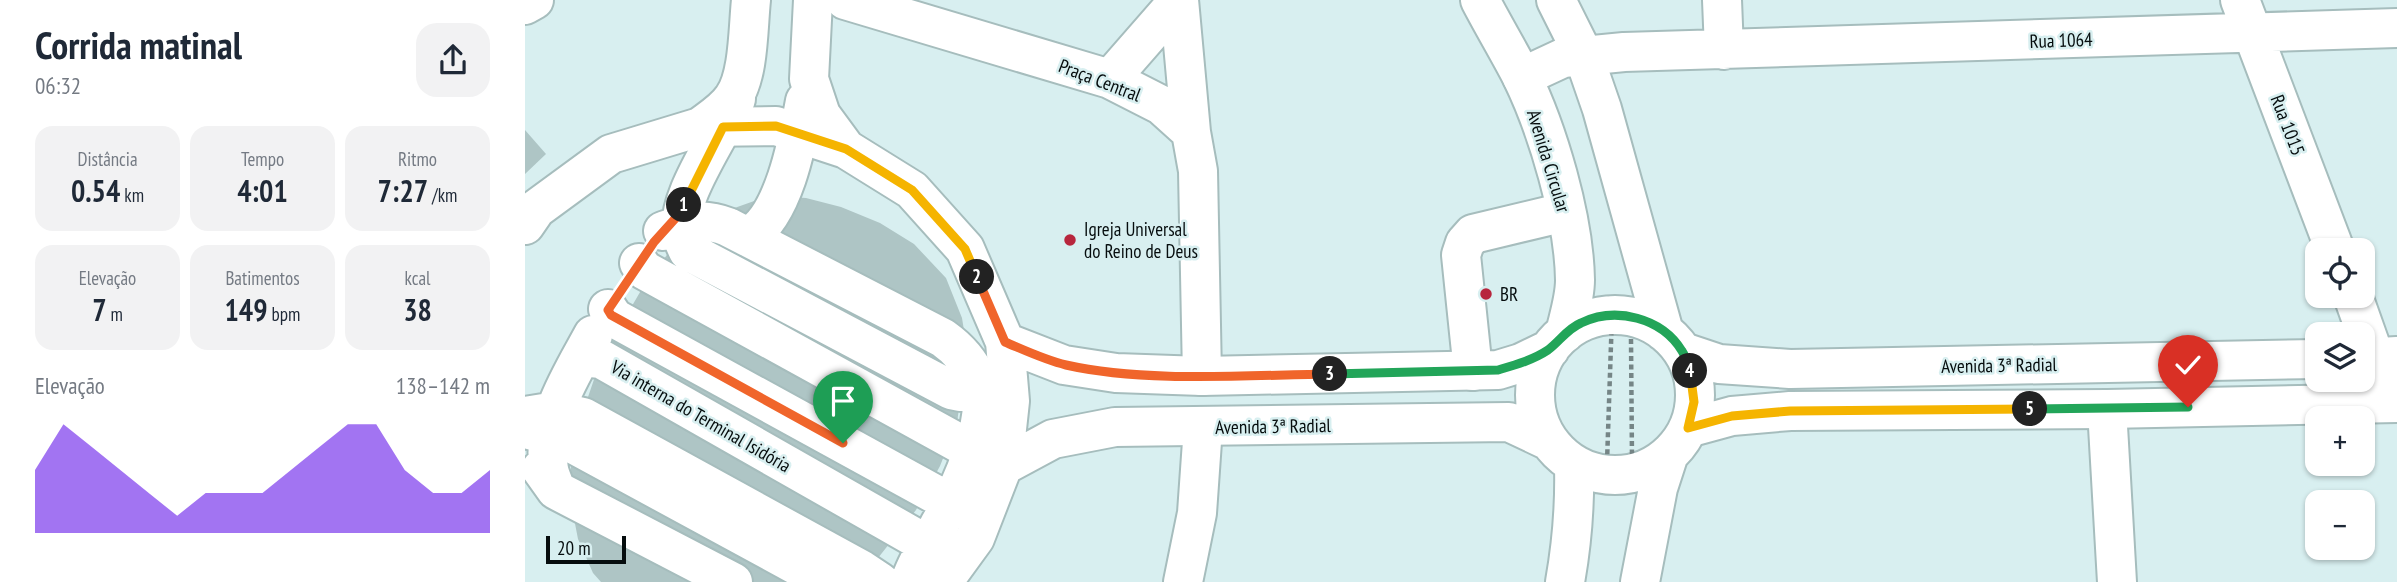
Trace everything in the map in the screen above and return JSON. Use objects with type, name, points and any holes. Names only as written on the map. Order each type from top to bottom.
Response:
[{"type":"main road","points":[[525,5],[534,0]]},
{"type":"main road","points":[[733,582],[556,490],[540,422],[639,263],[676,222],[711,127],[735,96],[742,81],[751,0]]},
{"type":"main road","points":[[760,236],[786,178],[799,133],[809,79],[813,0]]},
{"type":"main road","name":"Praça Central","points":[[845,0],[1110,79],[1161,105],[1191,132]]},
{"type":"main road","points":[[1110,79],[1179,0]]},
{"type":"main road","points":[[1179,0],[1191,132],[1198,171],[1202,376]]},
{"type":"main road","name":"Avenida Circular","points":[[1480,0],[1522,77],[1544,132],[1565,212],[1575,281],[1572,306],[1557,341]]},
{"type":"main road","points":[[1556,0],[1583,54],[1673,342],[1692,377],[1694,402],[1658,488],[1640,582]]},
{"type":"main road","points":[[1722,0],[1724,50]]},
{"type":"main road","name":"Rua 1064","points":[[1522,77],[1563,58],[1583,54],[1724,50],[2246,17],[2397,28]]},
{"type":"main road","name":"Rua 1015","points":[[2246,17],[2330,238]]},
{"type":"main road","points":[[809,79],[821,115],[846,149]]},
{"type":"main road","points":[[525,225],[536,209],[611,154],[711,127],[776,126],[799,133],[846,149],[912,190],[965,249],[1005,342],[1010,401],[988,458],[975,538],[943,582]]},
{"type":"main road","points":[[1473,371],[1461,255],[1465,243],[1473,234],[1565,212]]},
{"type":"main road","points":[[676,222],[711,221],[760,236],[943,338],[964,358],[970,394],[988,458]]},
{"type":"main road","points":[[676,222],[688,251],[970,394]]},
{"type":"main road","points":[[639,263],[650,274],[988,458]]},
{"type":"main road","points":[[1561,452],[1590,472],[1620,476],[1632,474],[1651,467],[1678,441],[1732,416],[1790,411],[2107,409],[2394,403],[2379,357],[2358,308]]},
{"type":"main road","points":[[608,310],[614,318],[951,503]]},
{"type":"main road","points":[[1005,342],[1064,365],[1116,373],[1202,376],[1498,370],[1509,367],[1557,341],[1582,322],[1612,315],[1639,319],[1673,342]]},
{"type":"main road","points":[[1557,341],[1539,370],[1534,394],[1537,417],[1561,452],[1575,497],[1572,544],[1565,582]]},
{"type":"main road","name":"Avenida 3ª Radial","points":[[1673,342],[1719,365],[1790,369],[2305,359]]},
{"type":"main road","name":"Via interna do Terminal Isidória","points":[[581,357],[601,359],[927,545]]},
{"type":"main road","points":[[2107,409],[2117,582]]},
{"type":"main road","points":[[540,422],[583,417],[871,576]]},
{"type":"main road","points":[[540,422],[564,439],[827,582]]},
{"type":"main road","name":"Avenida 3ª Radial","points":[[988,458],[1053,439],[1115,427],[1203,428],[1509,422],[1561,452]]},
{"type":"main road","points":[[1184,582],[1197,513],[1203,428]]},
{"type":"main road","points":[[910,582],[951,503],[988,458]]},
{"type":"building","points":[[525,130],[546,154],[525,174]]},
{"type":"building","points":[[778,196],[806,198],[841,207],[880,223],[914,244],[946,278],[962,318],[967,349],[957,423],[940,466],[916,510],[859,582],[601,582],[593,573],[578,539],[570,498],[575,435],[601,359],[643,287],[681,236],[726,211]]},
{"type":"place","name":"Igreja Universal do Reino de Deus","points":[[1070,240]]},
{"type":"place","name":"BR","points":[[1486,294]]},
{"type":"route","points":[[843,443],[614,318],[608,310],[654,242],[682,211],[691,187],[723,127],[776,126],[846,149],[912,190],[965,249],[1005,342],[1064,365],[1116,373],[1202,376],[1498,370],[1521,363],[1550,349],[1565,332],[1582,322],[1612,315],[1630,316],[1648,322],[1664,332],[1683,352],[1692,377],[1694,402],[1688,428],[1732,416],[1790,411],[2188,407]]}]
